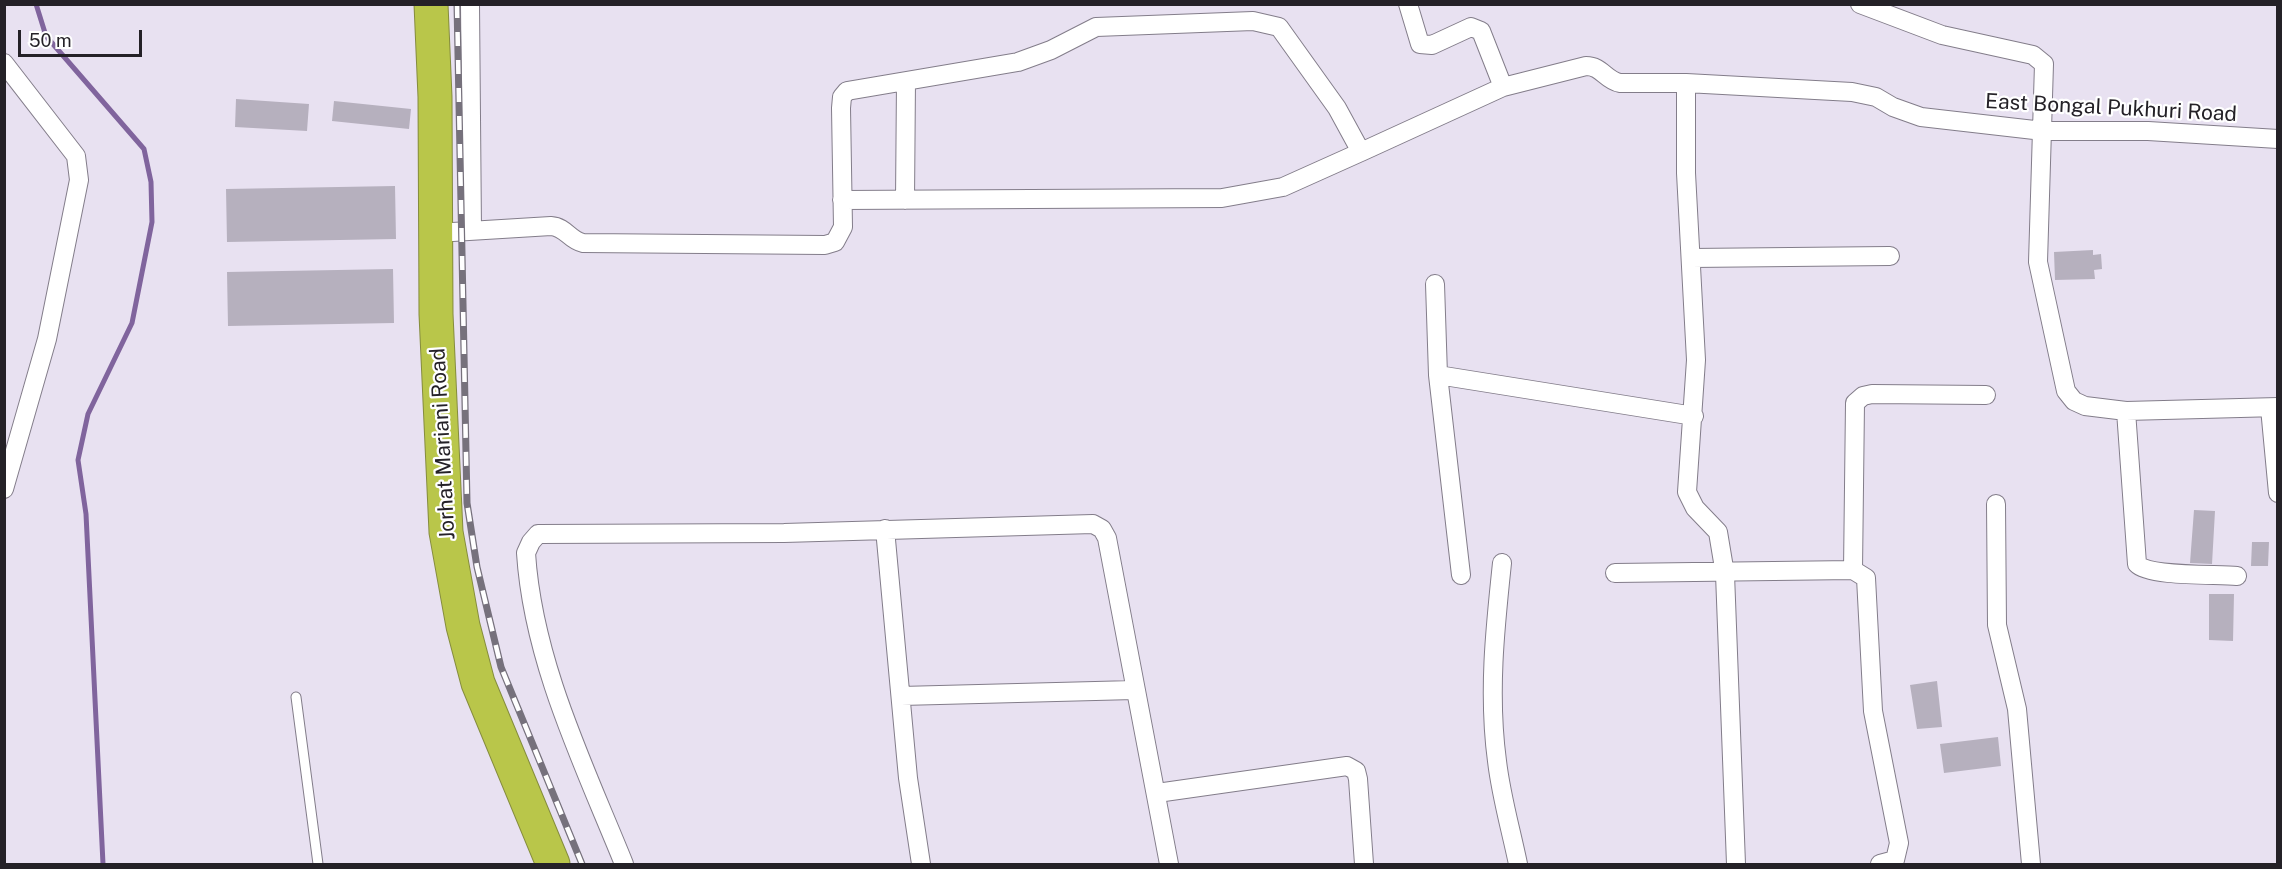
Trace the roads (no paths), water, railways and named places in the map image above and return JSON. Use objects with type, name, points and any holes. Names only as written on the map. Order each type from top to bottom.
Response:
[{"type":"highway","name":"Jorhat Mariani Road","points":[[431,4],[435,97],[441,471],[446,532],[453,577],[478,683],[553,864]]},
{"type":"street","points":[[470,4],[472,230]]},
{"type":"street","points":[[1408,4],[1420,44],[1432,45],[1471,27],[1481,31],[1503,87]]},
{"type":"street","points":[[1860,4],[1942,35],[2040,58],[2045,73],[2038,262],[2066,391],[2074,401],[2085,406],[2126,411],[2274,407],[2277,493]]},
{"type":"street","points":[[436,232],[557,226],[574,240],[583,243],[825,245],[835,242],[840,237],[843,227],[842,97],[847,90],[1030,58],[1096,27],[1268,22],[1279,27],[1290,39],[1336,108],[1361,152]]},
{"type":"street","points":[[4,63],[76,156],[79,180],[47,339],[4,489]]},
{"type":"street","name":"East Bongal Pukhuri Road","points":[[842,200],[1222,198],[1283,187],[1503,87],[1586,66],[1597,67],[1610,80],[1620,83],[1686,82],[1852,92],[1876,97],[1893,107],[1921,117],[2043,131],[2148,131],[2277,139]]},
{"type":"street","points":[[905,200],[906,81]]},
{"type":"street","points":[[1686,82],[1686,173],[1696,360],[1694,416],[1687,492],[1695,508],[1718,532],[1725,574],[1736,864]]},
{"type":"street","points":[[1691,258],[1890,256]]},
{"type":"street","points":[[1435,284],[1438,375],[1461,575]]},
{"type":"street","points":[[1438,375],[1694,416]]},
{"type":"street","points":[[1853,570],[1855,403],[1863,396],[1872,394],[1986,395]]},
{"type":"street","points":[[2126,411],[2137,564],[2140,568],[2157,571],[2237,576]]},
{"type":"street","points":[[1995,504],[1997,625],[2017,709],[2031,864]]},
{"type":"street","points":[[624,864],[565,718],[546,659],[526,566],[526,553],[538,534],[784,533],[1093,524],[1102,529],[1107,538],[1134,690],[1157,793],[1169,864]]},
{"type":"street","points":[[885,529],[908,778],[921,864]]},
{"type":"street","points":[[1502,563],[1493,651],[1494,732],[1500,783],[1518,864]]},
{"type":"street","points":[[1616,573],[1725,574],[1853,570],[1866,578],[1874,711],[1899,843],[1894,860],[1880,864]]},
{"type":"street","points":[[901,696],[1134,690]]},
{"type":"street","points":[[1157,793],[1347,766],[1356,771],[1358,779],[1364,864]]},
{"type":"lane","points":[[296,698],[318,864]]},
{"type":"waterway","points":[[36,4],[46,36],[144,149],[151,182],[152,222],[132,323],[88,414],[78,460],[86,514],[103,864]]},
{"type":"railway","points":[[457,4],[467,503],[477,567],[501,667],[582,864]]}]
